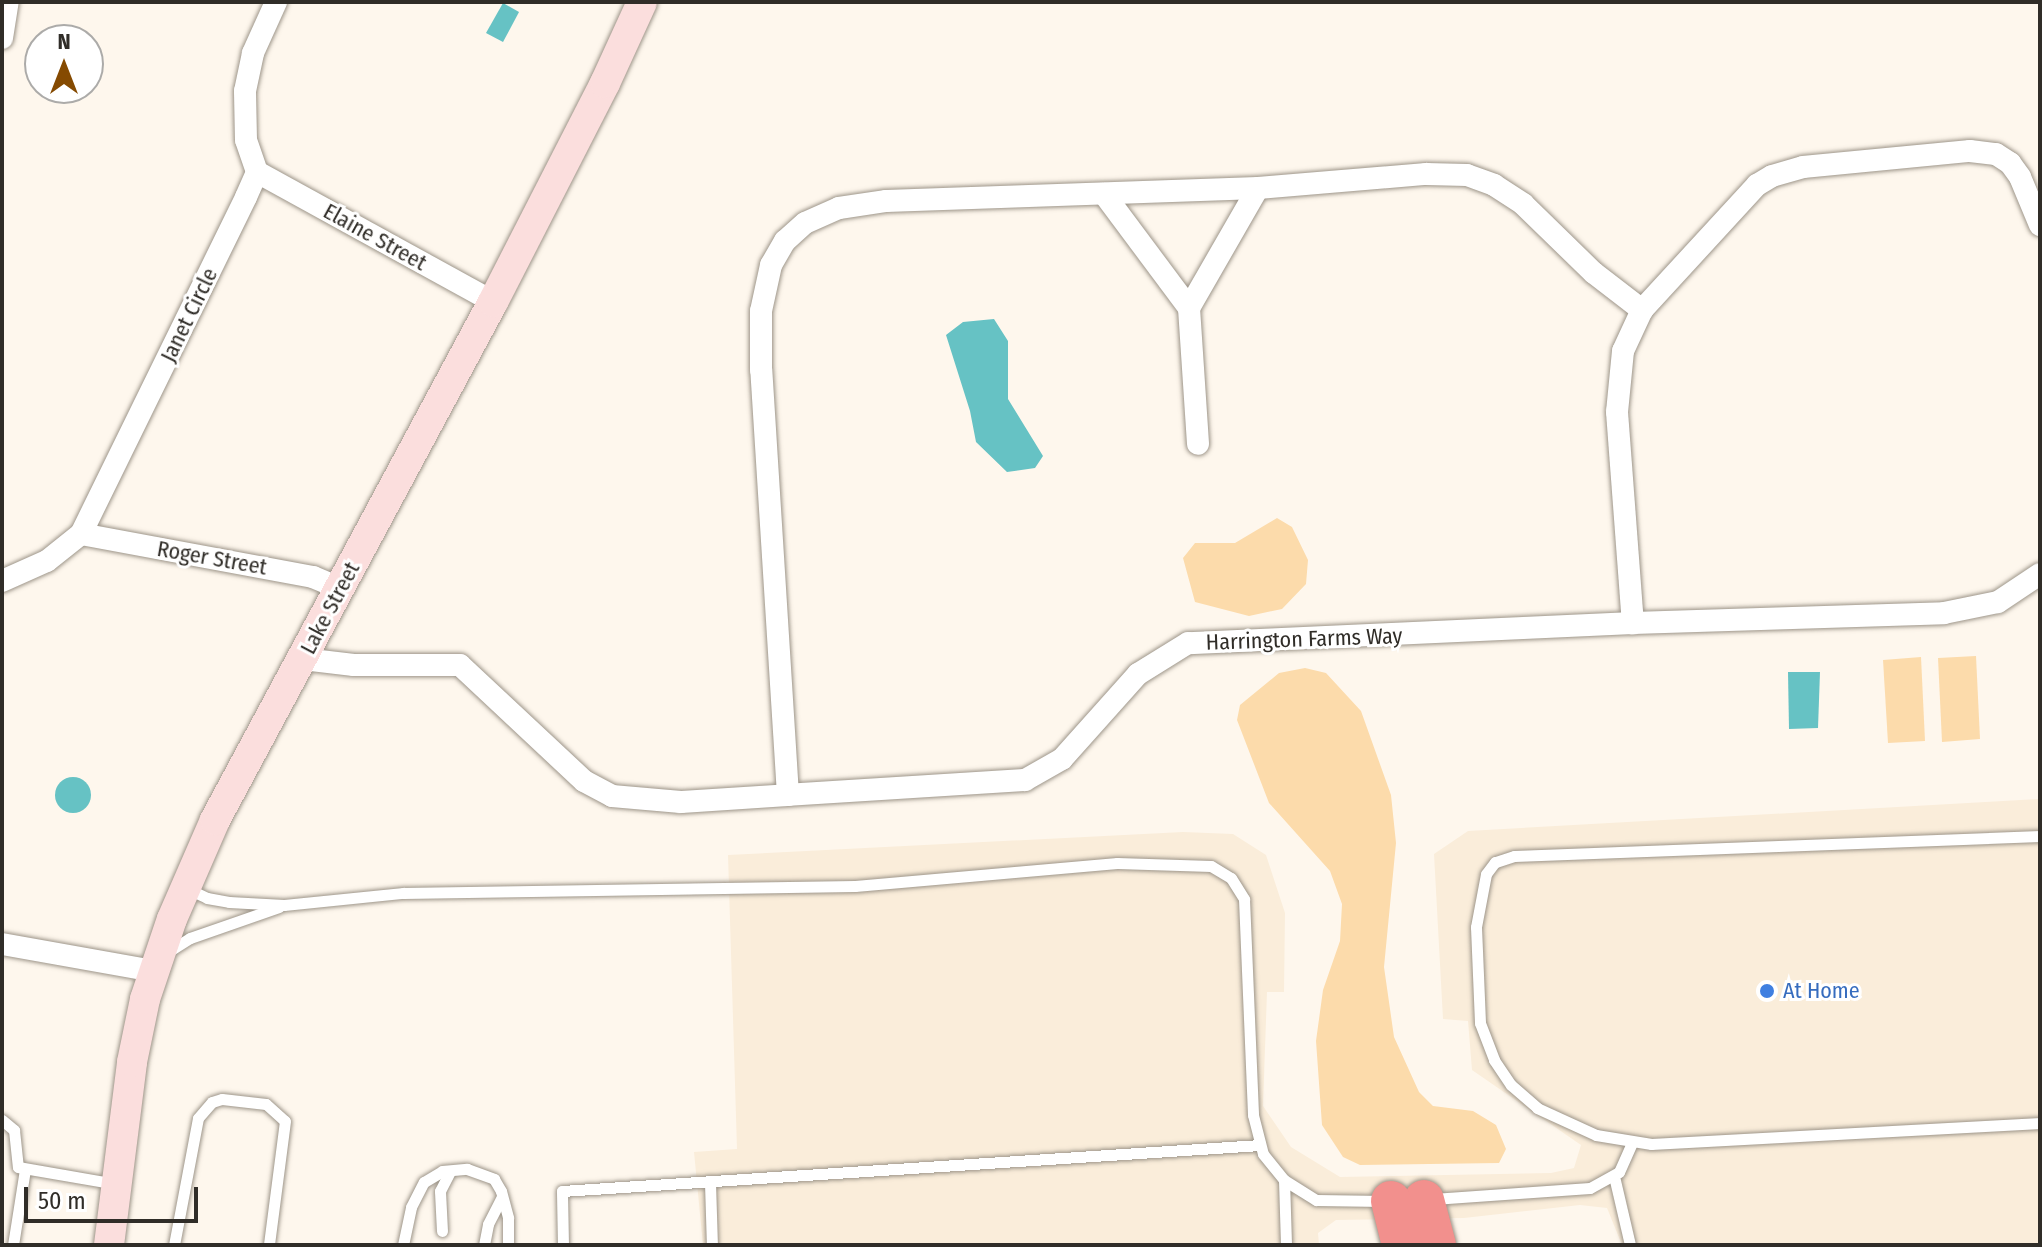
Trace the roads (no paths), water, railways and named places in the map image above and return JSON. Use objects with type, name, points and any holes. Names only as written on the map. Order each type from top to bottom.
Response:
[{"type":"highway","points":[[1402,1245],[1407,1200]]},
{"type":"highway","points":[[1407,1200],[1436,1245]]},
{"type":"street","points":[[2,38],[8,2]]},
{"type":"street","points":[[257,172],[246,140],[245,91],[253,53],[276,2]]},
{"type":"street","name":"Lake Street","points":[[109,1245],[132,1065],[156,965],[215,820],[493,302],[605,83],[642,2]]},
{"type":"street","points":[[1633,623],[1617,412],[1623,351],[1642,310],[1749,192],[1772,176],[1792,169],[1970,151],[1996,154],[2016,170],[2040,225]]},
{"type":"street","name":"Elaine Street","points":[[257,172],[493,302]]},
{"type":"street","name":"Janet Circle","points":[[2,581],[47,561],[81,534],[257,172]]},
{"type":"street","points":[[788,795],[761,370],[761,311],[774,257],[785,241],[805,223],[846,206],[1258,188],[1426,174],[1475,176],[1523,204],[1594,273],[1642,310]]},
{"type":"street","points":[[1189,308],[1258,188]]},
{"type":"street","points":[[1104,194],[1189,308],[1198,444]]},
{"type":"street","name":"Roger Street","points":[[81,534],[313,577],[341,589]]},
{"type":"street","name":"Harrington Farms Way","points":[[303,659],[354,665],[460,665],[584,781],[612,796],[681,802],[1025,780],[1062,759],[1138,674],[1188,643],[1944,613],[1998,602],[2040,574]]},
{"type":"street","points":[[2,944],[156,965]]},
{"type":"lane","points":[[2040,836],[1535,854],[1495,862],[1481,884],[1476,927],[1480,1023],[1494,1060],[1511,1085],[1551,1116],[1596,1135],[1632,1143],[2040,1123]]},
{"type":"lane","points":[[186,888],[207,898],[284,905],[403,893],[855,886],[1117,863],[1211,866],[1231,878],[1244,899],[1253,1115],[1260,1145],[1284,1180],[1301,1193],[1324,1202],[1572,1191],[1597,1186],[1614,1176],[1627,1161],[1632,1143]]},
{"type":"lane","points":[[156,965],[190,938],[284,905]]},
{"type":"lane","points":[[174,1245],[198,1118],[212,1102],[222,1099],[266,1104],[285,1121],[269,1245]]},
{"type":"lane","points":[[2,1120],[14,1130],[18,1167],[116,1184]]},
{"type":"lane","points":[[563,1245],[562,1191],[1260,1145]]},
{"type":"lane","points":[[13,1245],[25,1169]]},
{"type":"lane","points":[[442,1231],[440,1191],[450,1171]]},
{"type":"lane","points":[[403,1245],[416,1193],[424,1182],[450,1171],[481,1172],[494,1179],[508,1218],[508,1245]]},
{"type":"lane","points":[[1614,1176],[1630,1245]]},
{"type":"lane","points":[[1284,1180],[1286,1245]]},
{"type":"lane","points":[[710,1183],[712,1245]]},
{"type":"lane","points":[[484,1245],[488,1224],[502,1196]]},
{"type":"water","points":[[503,3],[519,12],[503,42],[486,33]]},
{"type":"water","points":[[994,319],[1008,341],[1008,399],[1043,456],[1035,468],[1007,472],[976,442],[970,411],[946,335],[963,322]]},
{"type":"water","points":[[1788,672],[1820,672],[1818,728],[1789,729]]},
{"type":"water","points":[[73,777],[86,782],[91,795],[86,808],[73,813],[60,808],[55,795],[60,782]]},
{"type":"place","name":"At Home","points":[[1767,991]]}]
